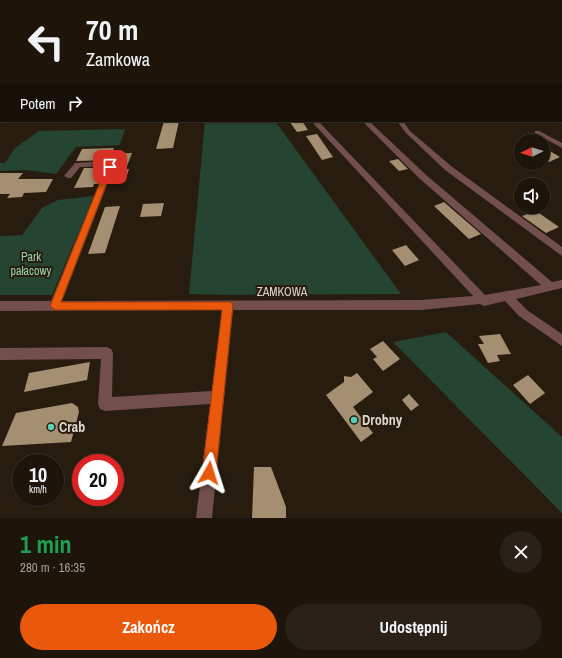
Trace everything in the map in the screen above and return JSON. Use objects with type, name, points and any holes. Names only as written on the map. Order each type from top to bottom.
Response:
[{"type":"street","points":[[315,122],[484,301]]},
{"type":"street","points":[[366,122],[422,176],[557,285]]},
{"type":"street","points":[[401,122],[408,132],[448,168],[562,252]]},
{"type":"street","points":[[537,132],[562,146]]},
{"type":"street","points":[[55,306],[110,167],[109,163],[78,164],[68,176]]},
{"type":"street","name":"ZAMKOWA","points":[[0,306],[420,305],[484,301],[508,297],[557,285]]},
{"type":"street","points":[[508,297],[523,313],[562,341]]},
{"type":"street","points":[[204,518],[228,305]]},
{"type":"street","points":[[0,354],[107,353],[105,404],[217,397]]},
{"type":"green space","points":[[205,122],[276,122],[401,294],[230,295],[189,294]]},
{"type":"green space","points":[[125,129],[120,145],[76,147],[56,174],[26,170],[0,171],[0,163],[5,163],[15,148],[39,131]]},
{"type":"green space","name":"Park pałacowy","points":[[94,196],[52,295],[0,295],[0,236],[22,235],[42,208],[58,200]]},
{"type":"green space","points":[[446,332],[562,437],[562,513],[393,342]]},
{"type":"building","points":[[164,122],[179,122],[173,148],[156,149]]},
{"type":"building","points":[[290,122],[303,122],[308,130],[297,132]]},
{"type":"building","points":[[317,134],[333,157],[322,160],[306,136]]},
{"type":"building","points":[[114,148],[111,154],[132,153],[126,169],[129,169],[125,182],[109,183],[115,168],[113,160],[76,161],[82,149]]},
{"type":"building","points":[[550,151],[560,157],[550,162]]},
{"type":"building","points":[[398,159],[408,169],[399,171],[389,161]]},
{"type":"building","points":[[84,168],[104,168],[98,184],[94,184],[93,187],[74,188]]},
{"type":"building","points":[[0,173],[23,173],[18,179],[53,179],[46,192],[24,193],[22,197],[7,198],[10,194],[0,194]]},
{"type":"building","points":[[444,202],[481,234],[469,239],[434,206]]},
{"type":"building","points":[[164,203],[161,216],[140,217],[143,204]]},
{"type":"building","points":[[120,206],[105,253],[88,254],[105,207]]},
{"type":"building","points":[[528,214],[540,214],[559,227],[546,233],[522,216]]},
{"type":"building","points":[[406,245],[419,260],[405,266],[392,250]]},
{"type":"building","points":[[500,334],[511,354],[497,355],[500,361],[488,363],[478,344],[484,344],[479,336]]},
{"type":"building","points":[[383,341],[400,359],[383,371],[373,359],[377,357],[370,349]]},
{"type":"building","points":[[90,362],[87,380],[24,392],[29,373]]},
{"type":"building","points":[[357,373],[373,392],[353,407],[373,433],[361,442],[326,395],[344,382],[344,376],[351,377]]},
{"type":"building","points":[[528,375],[545,393],[530,404],[513,385]]},
{"type":"building","points":[[409,394],[419,405],[411,411],[402,400]]},
{"type":"building","name":"Crab","points":[[72,403],[78,407],[79,412],[71,442],[2,446],[16,413]]},
{"type":"building","points":[[254,467],[271,467],[286,507],[286,518],[252,518]]},
{"type":"place","name":"Drobny","points":[[354,420]]},
{"type":"place","name":"Crab","points":[[51,427]]},
{"type":"route","points":[[110,167],[55,306],[228,305],[209,473]]}]
